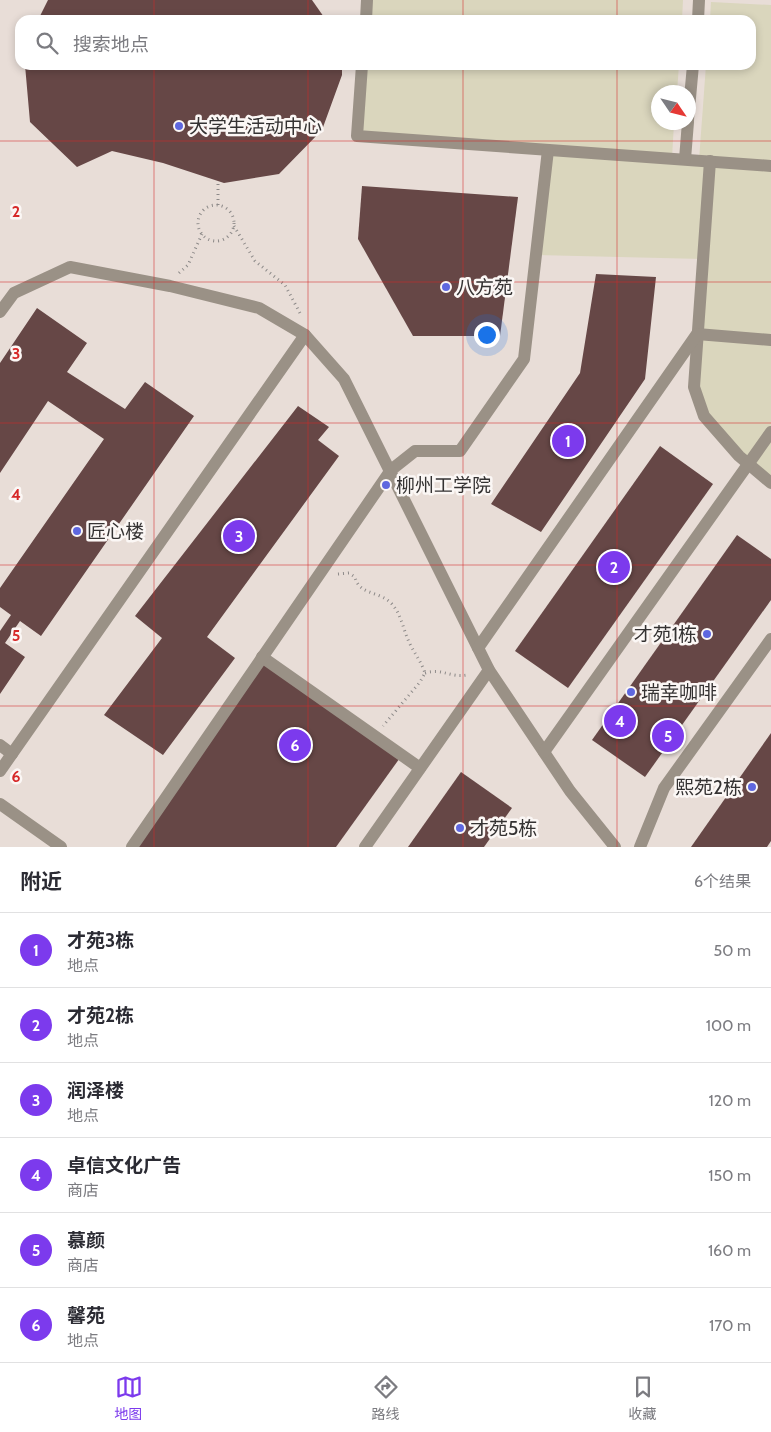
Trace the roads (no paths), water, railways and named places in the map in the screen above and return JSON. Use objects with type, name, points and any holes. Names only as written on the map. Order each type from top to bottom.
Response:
[{"type":"lane","points":[[366,15],[367,0]]},
{"type":"lane","points":[[698,15],[699,0]]},
{"type":"lane","points":[[362,70],[357,136],[771,166]]},
{"type":"lane","points":[[692,85],[693,70]]},
{"type":"lane","points":[[685,159],[687,130]]},
{"type":"lane","points":[[132,847],[391,470],[415,451],[460,451],[524,359],[548,150]]},
{"type":"lane","points":[[710,161],[694,388],[704,416],[749,464],[771,483]]},
{"type":"lane","points":[[0,312],[14,293],[70,267],[170,286],[260,308],[305,335],[344,379],[489,670],[570,792],[615,847]]},
{"type":"lane","points":[[478,648],[698,334]]},
{"type":"lane","points":[[698,334],[771,340]]},
{"type":"lane","points":[[0,771],[305,335]]},
{"type":"lane","points":[[544,752],[771,432]]},
{"type":"lane","points":[[640,847],[664,788],[771,639]]},
{"type":"lane","points":[[262,657],[420,768]]},
{"type":"lane","points":[[365,847],[489,670]]},
{"type":"lane","points":[[0,746],[12,754]]},
{"type":"lane","points":[[0,804],[61,847]]},
{"type":"place","name":"大学生活动中心","points":[[179,126]]},
{"type":"place","name":"八方苑","points":[[446,287]]},
{"type":"place","name":"才苑3栋","points":[[568,441]]},
{"type":"place","name":"柳州工学院","points":[[386,485]]},
{"type":"place","name":"匠心楼","points":[[77,531]]},
{"type":"place","name":"润泽楼","points":[[239,536]]},
{"type":"place","name":"才苑2栋","points":[[614,567]]},
{"type":"place","name":"才苑1栋","points":[[707,634]]},
{"type":"place","name":"瑞幸咖啡","points":[[631,692]]},
{"type":"place","name":"卓信文化广告","points":[[620,721]]},
{"type":"place","name":"慕颜","points":[[668,736]]},
{"type":"place","name":"馨苑","points":[[295,745]]},
{"type":"place","name":"熙苑2栋","points":[[752,787]]},
{"type":"place","name":"才苑5栋","points":[[460,828]]}]
